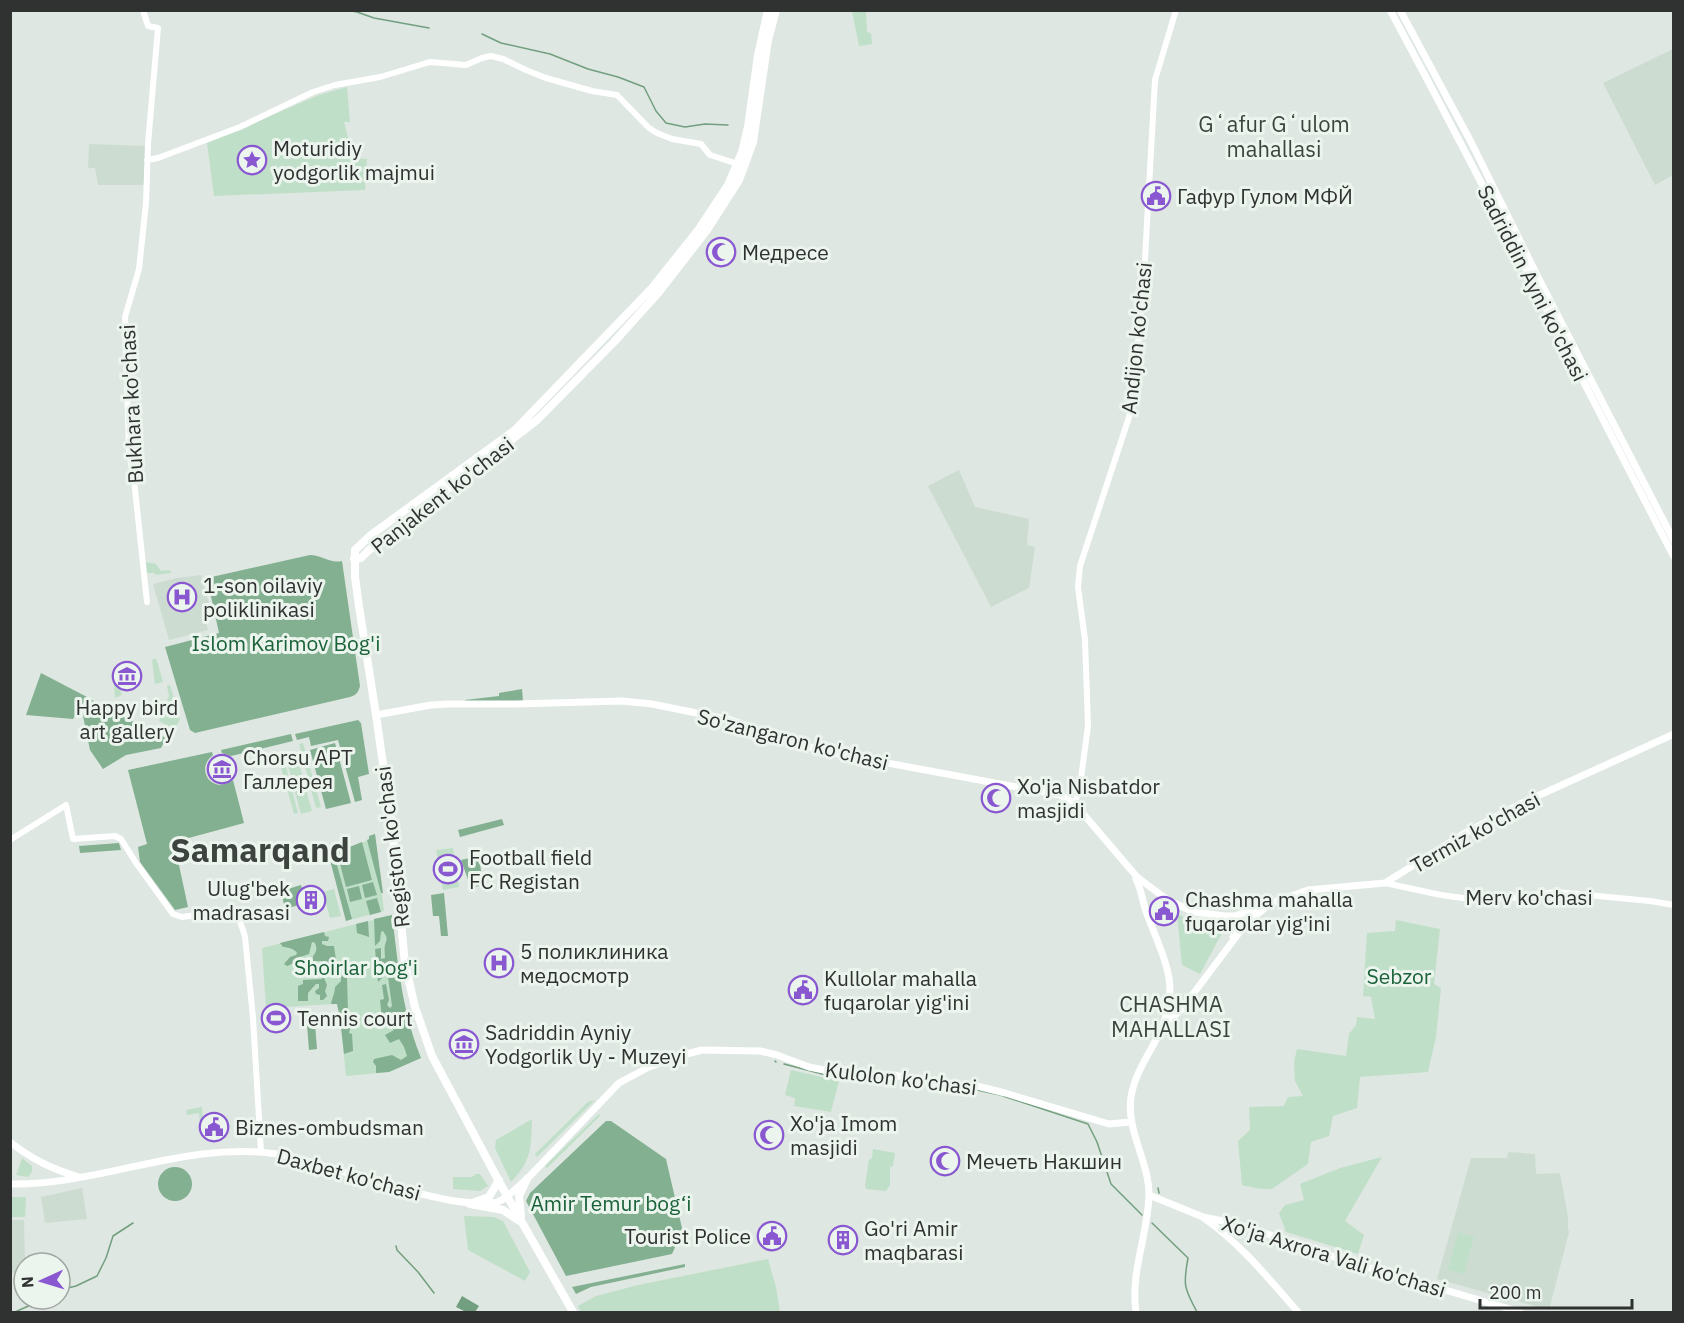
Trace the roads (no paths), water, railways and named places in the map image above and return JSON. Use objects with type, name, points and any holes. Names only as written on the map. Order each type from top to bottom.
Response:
[{"type":"main road","name":"Panjakent ko'chasi","points":[[768,10],[758,55],[745,140],[738,164],[728,185],[699,230],[652,288],[515,430],[360,544],[355,550],[354,560],[364,556],[537,420],[637,316],[708,230],[732,192],[749,155],[754,136],[768,40],[776,10]]},
{"type":"main road","name":"Sadriddin Ayni ko'chasi","points":[[1390,10],[1606,420],[1674,541]]},
{"type":"main road","name":"Sadriddin Ayni ko'chasi","points":[[1400,10],[1471,142],[1674,557]]},
{"type":"main road","name":"Registon ko'chasi","points":[[354,560],[360,618],[392,827],[405,964],[415,1007],[432,1056],[507,1196],[573,1312]]},
{"type":"main road","name":"So'zangaron ko'chasi","points":[[376,715],[448,704],[622,701],[652,704],[730,720],[828,752],[1060,795],[1074,803],[1145,884],[1176,905],[1190,911],[1225,916],[1235,916],[1269,905]]},
{"type":"main road","name":"Termiz ko'chasi","points":[[1269,905],[1315,889],[1385,883],[1465,833],[1520,804],[1674,734]]},
{"type":"main road","points":[[1130,869],[1142,890],[1145,910],[1170,980],[1169,1003],[1162,1026],[1146,1055],[1133,1087],[1130,1110],[1149,1194],[1138,1271],[1136,1312]]},
{"type":"main road","points":[[1145,910],[1148,895],[1161,894]]},
{"type":"main road","points":[[1162,1026],[1181,1010],[1248,921],[1269,905]]},
{"type":"main road","points":[[1225,916],[1235,924],[1235,932],[1229,945]]},
{"type":"main road","points":[[1169,1003],[1174,1010],[1181,1010]]},
{"type":"main road","name":"Kulolon ko'chasi","points":[[507,1196],[619,1083],[649,1067],[702,1050],[760,1051],[834,1072],[892,1075],[946,1085],[973,1085],[1109,1124],[1131,1122]]},
{"type":"main road","points":[[10,1142],[49,1167],[81,1177]]},
{"type":"main road","name":"Daxbet ko'chasi","points":[[10,1185],[81,1177],[190,1156],[226,1152],[261,1152],[287,1156],[446,1200],[470,1204],[497,1202],[507,1196]]},
{"type":"main road","points":[[522,1223],[519,1200],[526,1179]]},
{"type":"main road","points":[[470,1204],[486,1199],[499,1180]]},
{"type":"main road","name":"Xo'ja Axrora Vali ko'chasi","points":[[1149,1194],[1203,1217],[1238,1224],[1342,1260],[1520,1312]]},
{"type":"main road","points":[[470,1204],[503,1210],[522,1223]]},
{"type":"main road","points":[[1203,1217],[1232,1240],[1298,1312]]},
{"type":"street","name":"Bukhara ko'chasi","points":[[144,10],[148,26],[158,28],[139,269],[125,317],[129,451],[147,602]]},
{"type":"street","name":"Andijon ko'chasi","points":[[1074,803],[1079,793],[1088,726],[1085,640],[1078,587],[1080,566],[1133,405],[1145,259],[1155,80],[1176,10]]},
{"type":"street","points":[[147,160],[240,127],[313,92],[335,85],[380,77],[430,62],[466,65],[491,56],[546,78],[592,91],[617,94],[649,128],[657,133],[672,139],[700,144],[710,155],[738,164]]},
{"type":"street","points":[[10,840],[66,805],[73,839],[116,836],[122,839],[136,863],[174,915],[182,917],[225,912],[232,913],[239,919],[246,937],[254,1018],[261,1152]]},
{"type":"street","name":"Merv ko'chasi","points":[[1385,883],[1470,899],[1512,898],[1556,892],[1674,905]]},
{"type":"waterway","points":[[347,10],[374,18],[429,28]]},
{"type":"waterway","points":[[482,34],[501,43],[550,54],[644,87],[656,111],[666,123],[685,127],[705,124],[728,125]]},
{"type":"waterway","points":[[784,1064],[830,1076],[896,1079]]},
{"type":"waterway","points":[[945,1088],[977,1090],[1000,1095],[1088,1124],[1097,1142],[1111,1184],[1142,1215]]},
{"type":"waterway","points":[[1158,1188],[1159,1193]]},
{"type":"waterway","points":[[72,1287],[97,1276],[113,1236],[133,1223]]},
{"type":"waterway","points":[[1152,1223],[1188,1258],[1185,1274],[1186,1286],[1197,1312]]},
{"type":"waterway","points":[[396,1246],[434,1293]]},
{"type":"place","name":"Moturidiy yodgorlik majmui","points":[[252,160]]},
{"type":"place","name":"Гафур Гулом МФЙ","points":[[1156,196]]},
{"type":"place","name":"Медресе","points":[[721,252]]},
{"type":"place","name":"1-son oilaviy poliklinikasi","points":[[182,597]]},
{"type":"place","name":"Happy bird art gallery","points":[[127,676]]},
{"type":"place","name":"Chorsu АРТ Галлерея","points":[[222,769]]},
{"type":"place","name":"Xo'ja Nisbatdor masjidi","points":[[996,798]]},
{"type":"place","name":"Football field FC Registan","points":[[448,869]]},
{"type":"place","name":"Ulug'bek mаdrаsasi","points":[[311,900]]},
{"type":"place","name":"Chashma mahalla fuqarolar yig'ini","points":[[1164,911]]},
{"type":"place","name":"5 поликлиника медосмотр","points":[[499,963]]},
{"type":"place","name":"Kullolar mahalla fuqarolar yig'ini","points":[[803,990]]},
{"type":"place","name":"Tennis court","points":[[276,1018]]},
{"type":"place","name":"Sadriddin Ayniy Yodgorlik Uy - Muzeyi","points":[[464,1044]]},
{"type":"place","name":"Biznes-ombudsman","points":[[214,1127]]},
{"type":"place","name":"Xo'ja Imom masjidi","points":[[769,1135]]},
{"type":"place","name":"Мечеть Накшин","points":[[945,1161]]},
{"type":"place","name":"Tourist Police","points":[[772,1236]]},
{"type":"place","name":"Go'ri Amir maqbarasi","points":[[843,1240]]},
{"type":"district","name":"Gʻafur Gʻulom mahallasi","points":[[1274,136]]},
{"type":"district","name":"Samarqand","points":[[260,849]]},
{"type":"district","name":"CHASHMA MAHALLASI","points":[[1171,1016]]},
{"type":"park label","name":"Islom Karimov Bog'i","points":[[286,643]]},
{"type":"park label","name":"Shoirlar bog'i","points":[[356,967]]},
{"type":"park label","name":"Sebzor","points":[[1399,976]]},
{"type":"park label","name":"Amir Temur bog‘i","points":[[611,1203]]}]
